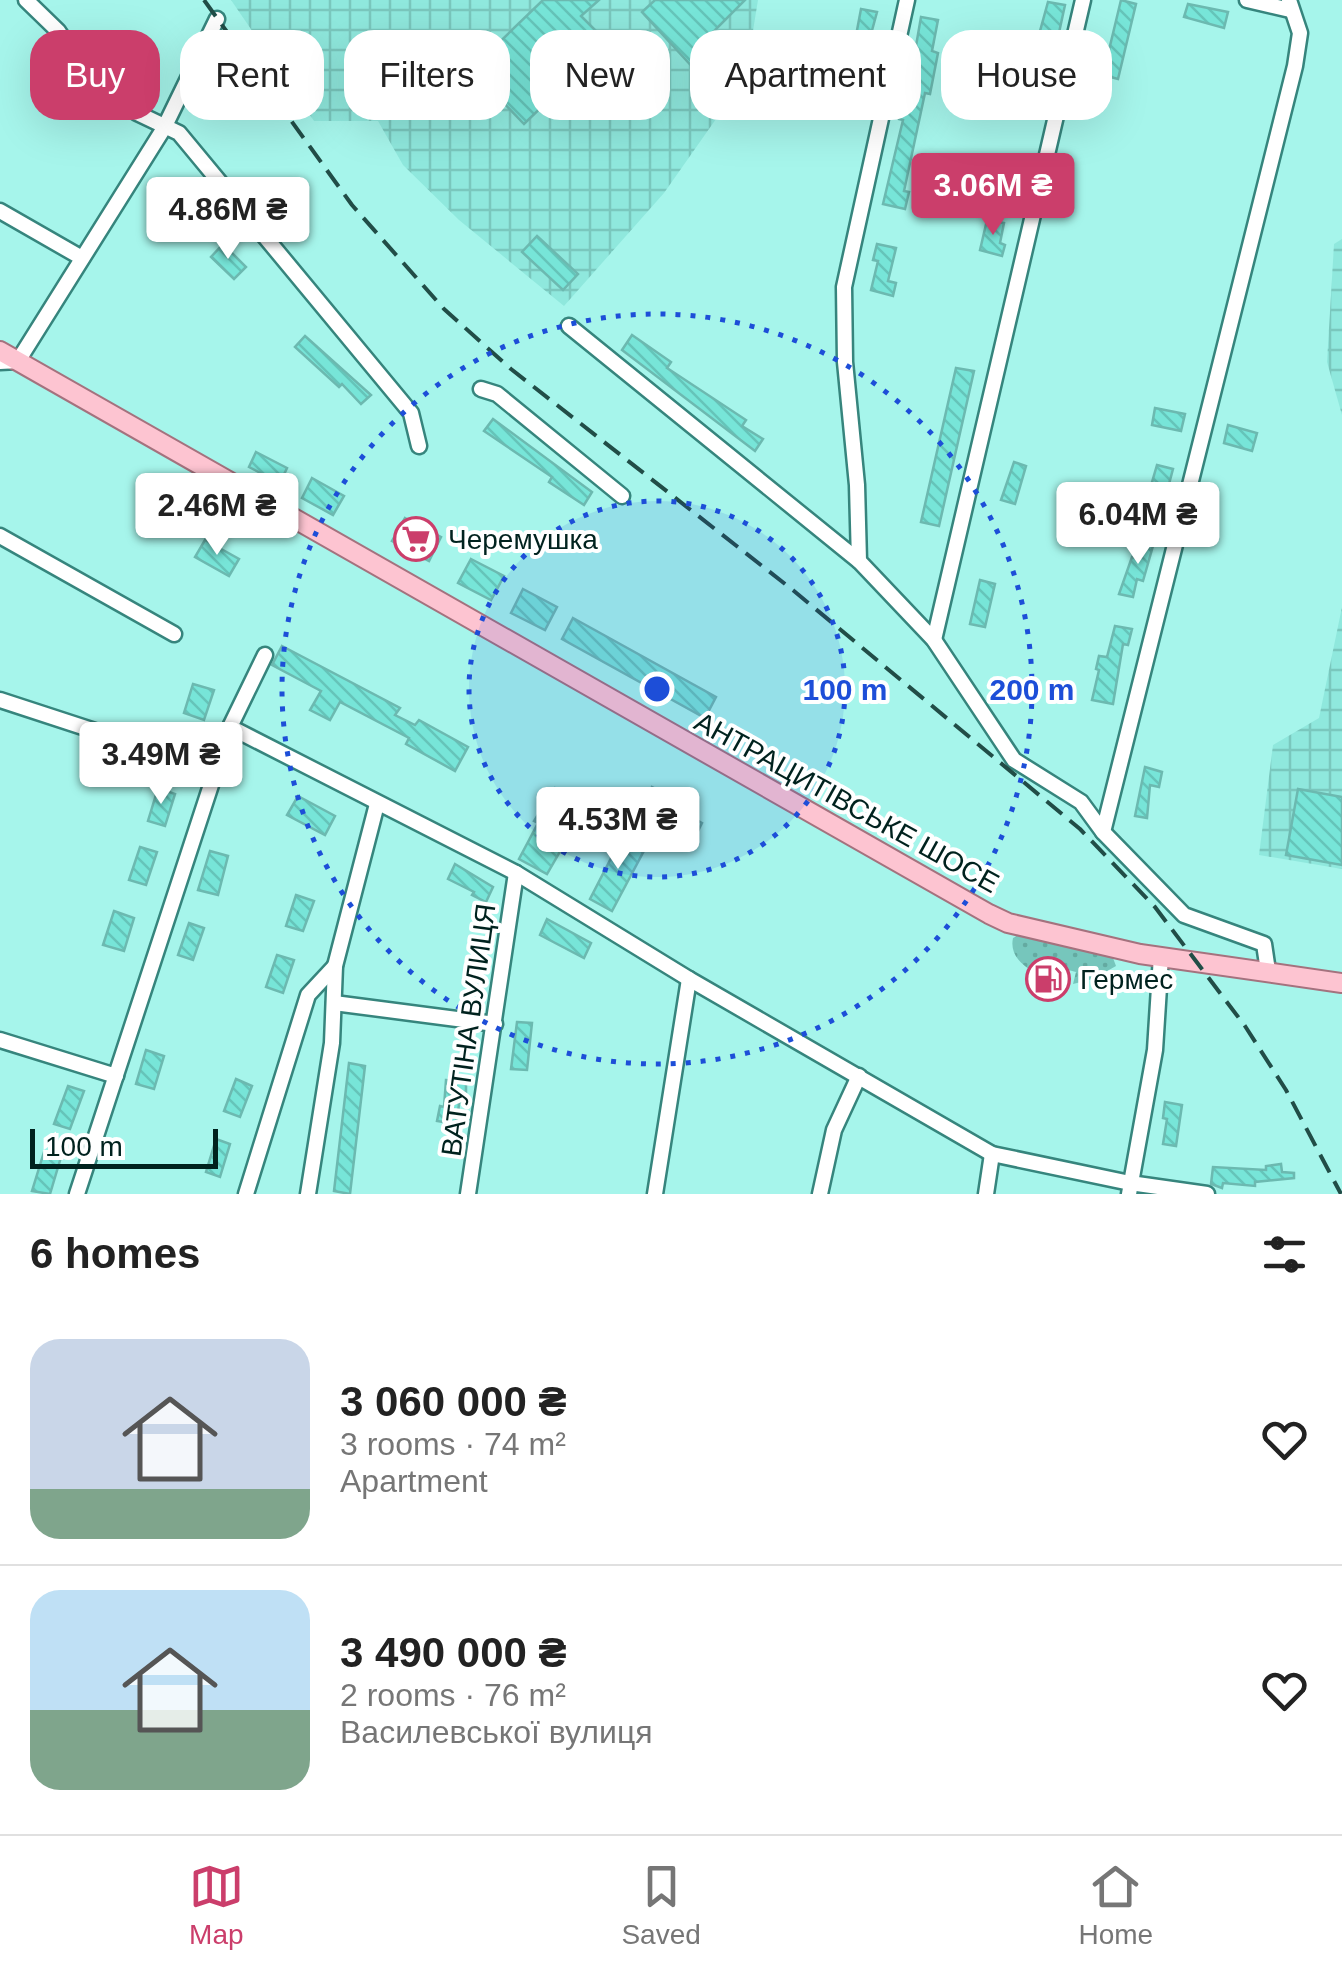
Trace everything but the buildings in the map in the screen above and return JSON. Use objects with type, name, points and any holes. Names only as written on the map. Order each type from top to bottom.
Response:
[{"type":"main road","name":"АНТРАЦИТІВСЬКЕ ШОСЕ","points":[[0,351],[9,362],[982,911],[1008,923],[1140,954],[1342,982]]},
{"type":"street","points":[[26,0],[58,30],[87,74],[136,113],[180,133],[411,413],[419,446]]},
{"type":"street","points":[[859,561],[857,486],[845,362],[844,286],[908,0]]},
{"type":"street","points":[[934,640],[1083,0]]},
{"type":"street","points":[[1103,832],[1295,66],[1300,34],[1290,5],[1247,0]]},
{"type":"street","points":[[9,362],[82,258],[164,128],[217,19]]},
{"type":"street","points":[[0,210],[82,258]]},
{"type":"street","points":[[569,326],[859,561],[934,640],[1014,760],[1081,802],[1103,832],[1184,915],[1264,944],[1268,970]]},
{"type":"street","points":[[481,389],[497,394],[622,496]]},
{"type":"street","points":[[0,536],[174,634]]},
{"type":"street","points":[[78,1194],[230,728],[266,656]]},
{"type":"street","points":[[0,700],[144,747]]},
{"type":"street","points":[[230,728],[516,872],[689,979],[992,1154],[1130,1188],[1207,1194]]},
{"type":"street","points":[[308,1194],[332,1043],[334,966],[377,804]]},
{"type":"street","name":"ВАТУТІНА ВУЛИЦЯ","points":[[468,1194],[516,872]]},
{"type":"street","points":[[1130,1188],[1155,1050],[1161,956]]},
{"type":"street","points":[[246,1194],[308,995],[334,966]]},
{"type":"street","points":[[655,1194],[689,979]]},
{"type":"street","points":[[334,1004],[495,1024]]},
{"type":"street","points":[[0,1040],[116,1076]]},
{"type":"street","points":[[820,1194],[834,1130],[859,1076]]},
{"type":"street","points":[[986,1194],[992,1154]]},
{"type":"shaded area","points":[[231,0],[758,0],[753,30],[690,30],[690,120],[715,120],[664,193],[564,306],[459,220],[403,165],[378,121],[314,121],[324,120],[324,30],[252,30]]},
{"type":"shaded area","points":[[1342,239],[1342,415],[1327,362],[1334,244]]},
{"type":"shaded area","points":[[1342,607],[1342,869],[1259,855],[1273,745],[1319,718]]},
{"type":"shaded area","points":[[1021,934],[1113,958],[1116,966],[1093,979],[1073,984],[1076,972],[1045,964],[1039,976],[1013,951],[1013,938]]},
{"type":"railway","points":[[204,0],[352,205],[444,309],[511,369],[794,591],[1080,829],[1155,907],[1245,1026],[1286,1090],[1341,1194]]},
{"type":"place","name":"Черемушка","points":[[416,539]]},
{"type":"place","name":"Гермес","points":[[1048,979]]}]
